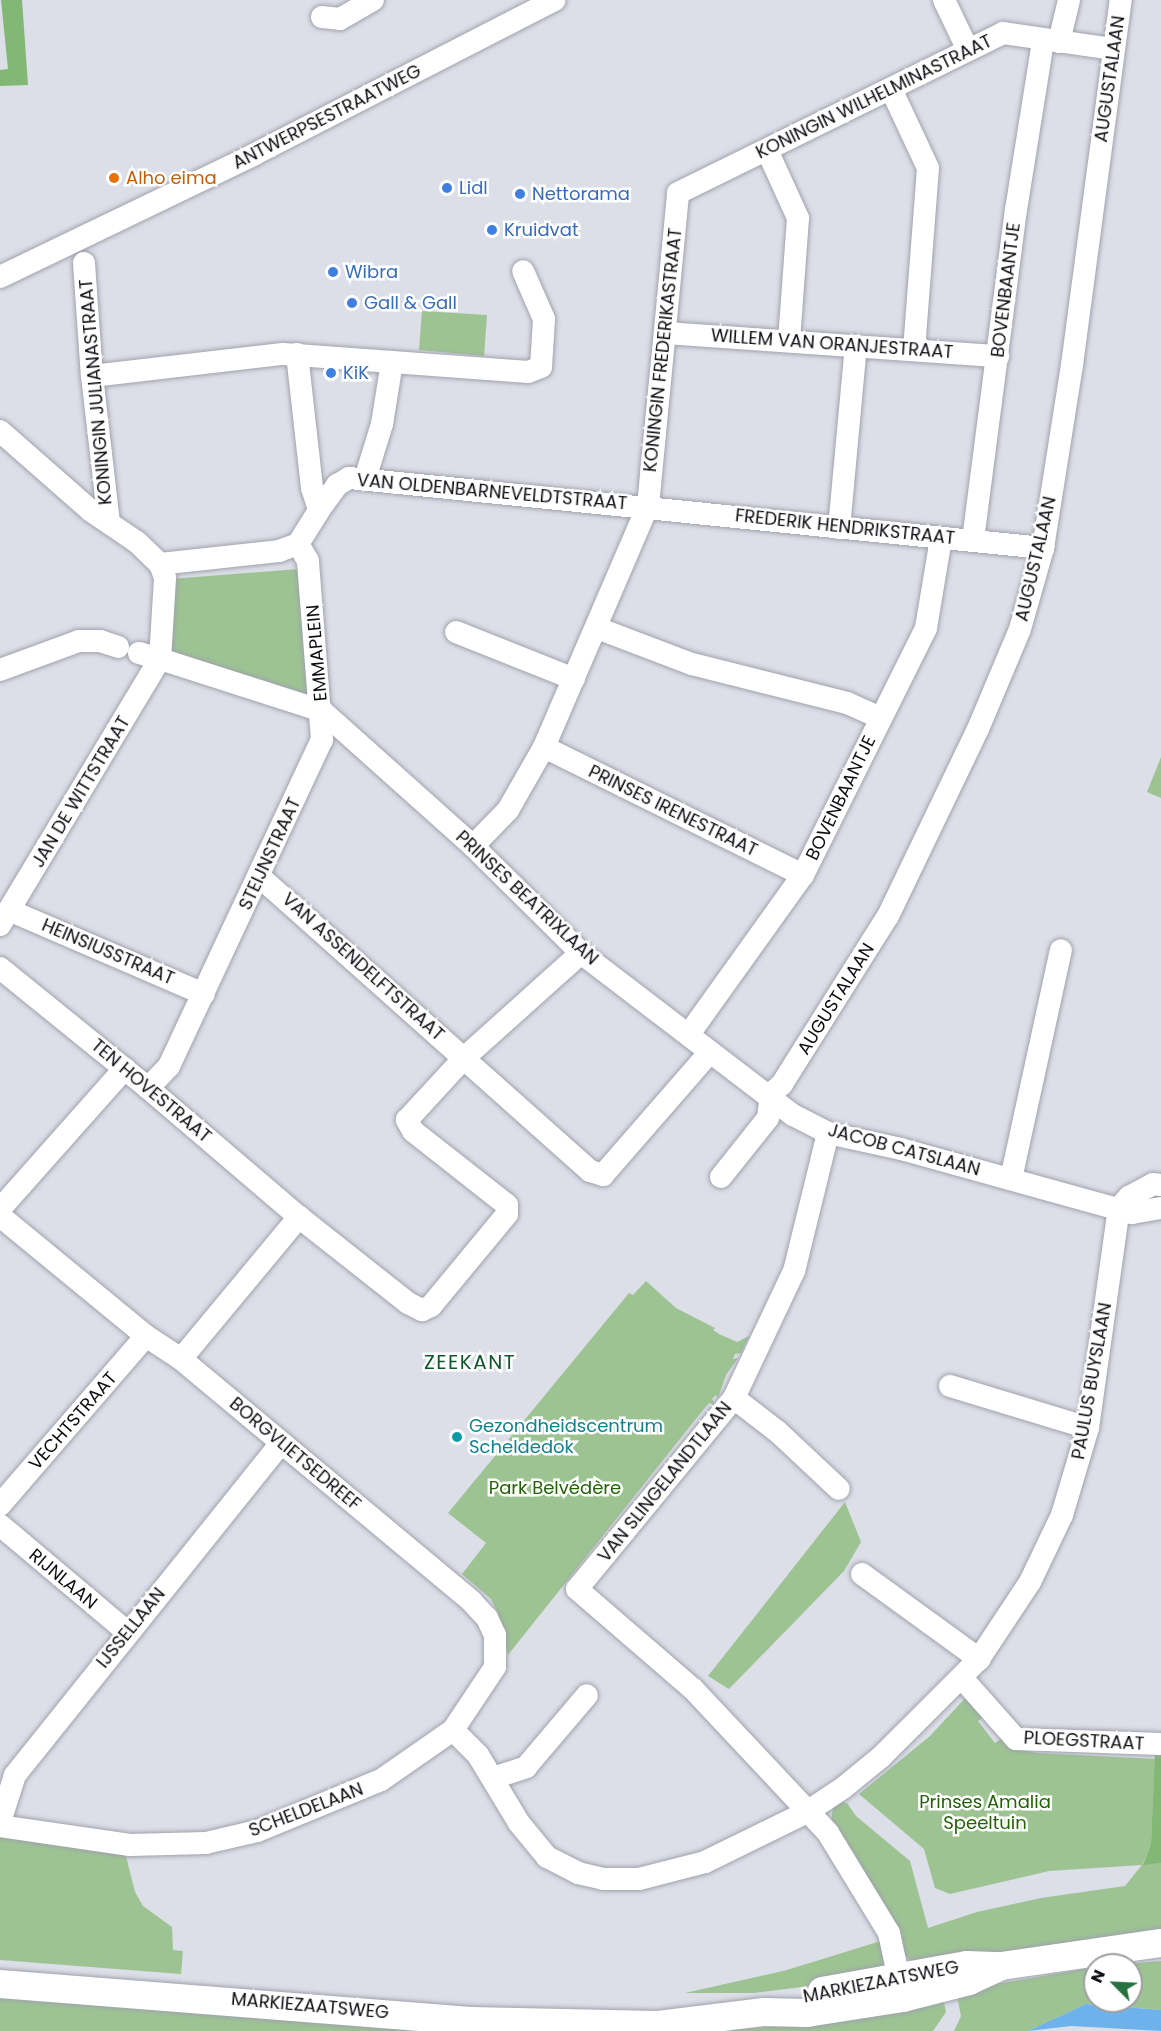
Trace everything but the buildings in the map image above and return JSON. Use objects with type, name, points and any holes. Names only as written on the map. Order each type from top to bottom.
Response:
[{"type":"main road","name":"MARKIEZAATSWEG","points":[[0,1984],[471,2021],[658,2025],[764,2012],[802,1995],[901,1987],[967,1965],[1000,1966],[1161,1943]]},
{"type":"street","points":[[322,17],[340,19],[373,0]]},
{"type":"street","name":"ANTWERPSESTRAATWEG","points":[[0,277],[253,155],[518,9],[555,0]]},
{"type":"street","points":[[944,0],[968,50]]},
{"type":"street","name":"BOVENBAANTJE","points":[[973,540],[998,356],[1051,42],[1069,0]]},
{"type":"street","name":"AUGUSTALAAN","points":[[771,1094],[782,1084],[888,916],[978,729],[1020,629],[1043,548],[1072,365],[1121,0]]},
{"type":"street","name":"KONINGIN WILHELMINASTRAAT","points":[[678,193],[1003,33],[1051,42],[1113,49]]},
{"type":"street","points":[[891,89],[928,168],[914,349]]},
{"type":"street","points":[[767,150],[798,218],[789,341]]},
{"type":"street","name":"KONINGIN FREDERIKASTRAAT","points":[[473,846],[508,810],[544,747],[648,506],[678,193]]},
{"type":"street","name":"KONINGIN JULIANASTRAAT","points":[[84,263],[92,376],[109,522]]},
{"type":"street","points":[[92,376],[297,354],[528,372],[541,367],[544,319],[522,271]]},
{"type":"street","name":"WILLEM VAN ORANJESTRAAT","points":[[666,333],[998,356]]},
{"type":"street","points":[[839,528],[856,346]]},
{"type":"street","points":[[297,354],[312,488],[319,510]]},
{"type":"street","points":[[365,479],[382,424],[392,362]]},
{"type":"street","points":[[0,431],[91,511],[109,522],[160,564],[165,578],[139,653]]},
{"type":"street","name":"VAN OLDENBARNEVELDTSTRAAT","points":[[298,543],[319,510],[349,478],[648,506]]},
{"type":"street","name":"FREDERIK HENDRIKSTRAAT","points":[[648,506],[1043,548]]},
{"type":"street","name":"BOVENBAANTJE","points":[[689,1034],[803,875],[926,628],[941,538]]},
{"type":"street","points":[[160,564],[279,551],[298,543]]},
{"type":"street","name":"EMMAPLEIN","points":[[0,670],[79,641],[100,641],[322,711],[308,561],[298,543]]},
{"type":"street","points":[[597,628],[692,664],[847,704],[880,718]]},
{"type":"street","points":[[456,632],[574,679]]},
{"type":"street","name":"JAN DE WITTSTRAAT","points":[[5,918],[139,653]]},
{"type":"street","name":"PRINSES BEATRIXLAAN","points":[[322,711],[473,846],[580,953],[710,1052],[771,1094]]},
{"type":"street","name":"STEIJNSTRAAT","points":[[148,1088],[169,1066],[260,876],[322,740],[322,711]]},
{"type":"street","name":"PRINSES IRENESTRAAT","points":[[544,747],[803,875]]},
{"type":"street","name":"VAN ASSENDELFTSTRAAT","points":[[260,876],[590,1171],[603,1175],[710,1052]]},
{"type":"street","name":"HEINSIUSSTRAAT","points":[[5,918],[204,994]]},
{"type":"street","points":[[1011,1179],[1061,950]]},
{"type":"street","points":[[464,1058],[580,953]]},
{"type":"street","name":"TEN HOVESTRAAT","points":[[0,968],[125,1068],[299,1217],[408,1303],[422,1310],[431,1306],[507,1214],[507,1205],[413,1131],[407,1120],[464,1058]]},
{"type":"street","points":[[0,1209],[125,1068]]},
{"type":"street","points":[[721,1177],[768,1118],[771,1094]]},
{"type":"street","name":"JACOB CATSLAAN","points":[[771,1094],[794,1115],[828,1133],[1011,1179],[1132,1213],[1161,1208]]},
{"type":"street","name":"VAN SLINGELANDTLAAN","points":[[807,1812],[693,1689],[577,1589],[734,1398],[794,1271],[828,1133]]},
{"type":"street","points":[[1119,1208],[1129,1197],[1153,1184],[1161,1185]]},
{"type":"street","name":"PAULUS BUYSLAAN","points":[[453,1730],[478,1755],[519,1824],[547,1857],[578,1873],[603,1879],[639,1879],[705,1862],[807,1812],[882,1757],[979,1659],[1030,1582],[1062,1515],[1088,1428],[1119,1208]]},
{"type":"street","name":"BORGVLIETSEDREEF","points":[[0,1216],[146,1336],[181,1359],[279,1445],[487,1618],[495,1635],[495,1667],[453,1730]]},
{"type":"street","points":[[181,1359],[299,1217]]},
{"type":"street","name":"VECHTSTRAAT","points":[[0,1505],[146,1336]]},
{"type":"street","points":[[950,1386],[1088,1428]]},
{"type":"street","points":[[734,1398],[778,1432],[839,1489]]},
{"type":"street","name":"IJSSELLAAN","points":[[0,1824],[15,1775],[127,1632],[279,1445]]},
{"type":"street","name":"RIJNLAAN","points":[[0,1525],[127,1632]]},
{"type":"street","points":[[862,1574],[979,1659]]},
{"type":"street","name":"PLOEGSTRAAT","points":[[962,1678],[1016,1739],[1161,1744]]},
{"type":"street","points":[[493,1778],[526,1767],[587,1695]]},
{"type":"street","name":"SCHELDELAAN","points":[[0,1824],[129,1845],[206,1843],[257,1831],[381,1780],[453,1730]]},
{"type":"street","points":[[807,1812],[828,1833],[889,1933],[901,1987]]},
{"type":"green space","points":[[1,0],[22,0],[28,85],[0,86],[0,70],[8,69]]},
{"type":"green space","points":[[422,311],[487,315],[484,356],[419,350]]},
{"type":"green space","points":[[299,569],[313,694],[304,696],[166,652],[170,579]]},
{"type":"green space","points":[[1161,757],[1161,798],[1147,792]]},
{"type":"green space","name":"Park Belvédère","points":[[646,1281],[676,1308],[715,1328],[713,1330],[719,1334],[737,1342],[749,1336],[741,1353],[735,1354],[733,1359],[738,1358],[726,1375],[718,1398],[716,1395],[712,1399],[715,1404],[709,1403],[508,1655],[498,1613],[491,1599],[462,1574],[486,1543],[448,1513],[629,1293],[633,1295]]},
{"type":"green space","points":[[845,1502],[861,1542],[844,1571],[729,1689],[708,1676]]},
{"type":"green space","name":"Prinses Amalia Speeltuin","points":[[969,1694],[987,1714],[978,1721],[995,1743],[1005,1736],[1017,1749],[1037,1753],[1155,1759],[1151,1843],[1143,1864],[1161,1863],[1161,1930],[935,1964],[912,1962],[906,1956],[831,1823],[833,1807],[840,1802],[847,1803],[856,1816],[910,1861],[928,1928],[977,1912],[1041,1898],[1125,1886],[1142,1865],[1049,1871],[950,1894],[935,1888],[924,1849],[859,1794],[930,1736]]},
{"type":"green space","points":[[1155,1752],[1161,1752],[1161,1863],[1143,1865],[1151,1843]]},
{"type":"green space","points":[[0,1834],[125,1852],[135,1892],[143,1906],[172,1927],[173,1950],[183,1951],[181,1974],[0,1960]]},
{"type":"green space","points":[[884,1940],[886,1967],[818,1985],[754,1993],[685,1993],[787,1970]]},
{"type":"green space","points":[[1161,1961],[1161,2010],[1143,2009],[1143,1962]]},
{"type":"green space","points":[[1083,1969],[1083,2005],[1028,2031],[954,2031],[961,2016],[956,1991]]},
{"type":"green space","points":[[942,1994],[946,2012],[933,2031],[721,2031],[780,2026]]},
{"type":"green space","points":[[0,1995],[559,2031],[0,2031]]},
{"type":"water","points":[[1083,2005],[1083,2013],[1143,2013],[1143,2009],[1161,2010],[1161,2031],[1071,2026],[1028,2031]]},
{"type":"place","name":"Alho eima","points":[[114,178]]},
{"type":"place","name":"Lidl","points":[[447,188]]},
{"type":"place","name":"Nettorama","points":[[520,194]]},
{"type":"place","name":"Kruidvat","points":[[492,230]]},
{"type":"place","name":"Wibra","points":[[333,272]]},
{"type":"place","name":"Gall & Gall","points":[[352,303]]},
{"type":"place","name":"KiK","points":[[331,373]]},
{"type":"place","name":"Gezondheidscentrum Scheldedok","points":[[457,1437]]},
{"type":"district","name":"ZEEKANT","points":[[470,1362]]}]
